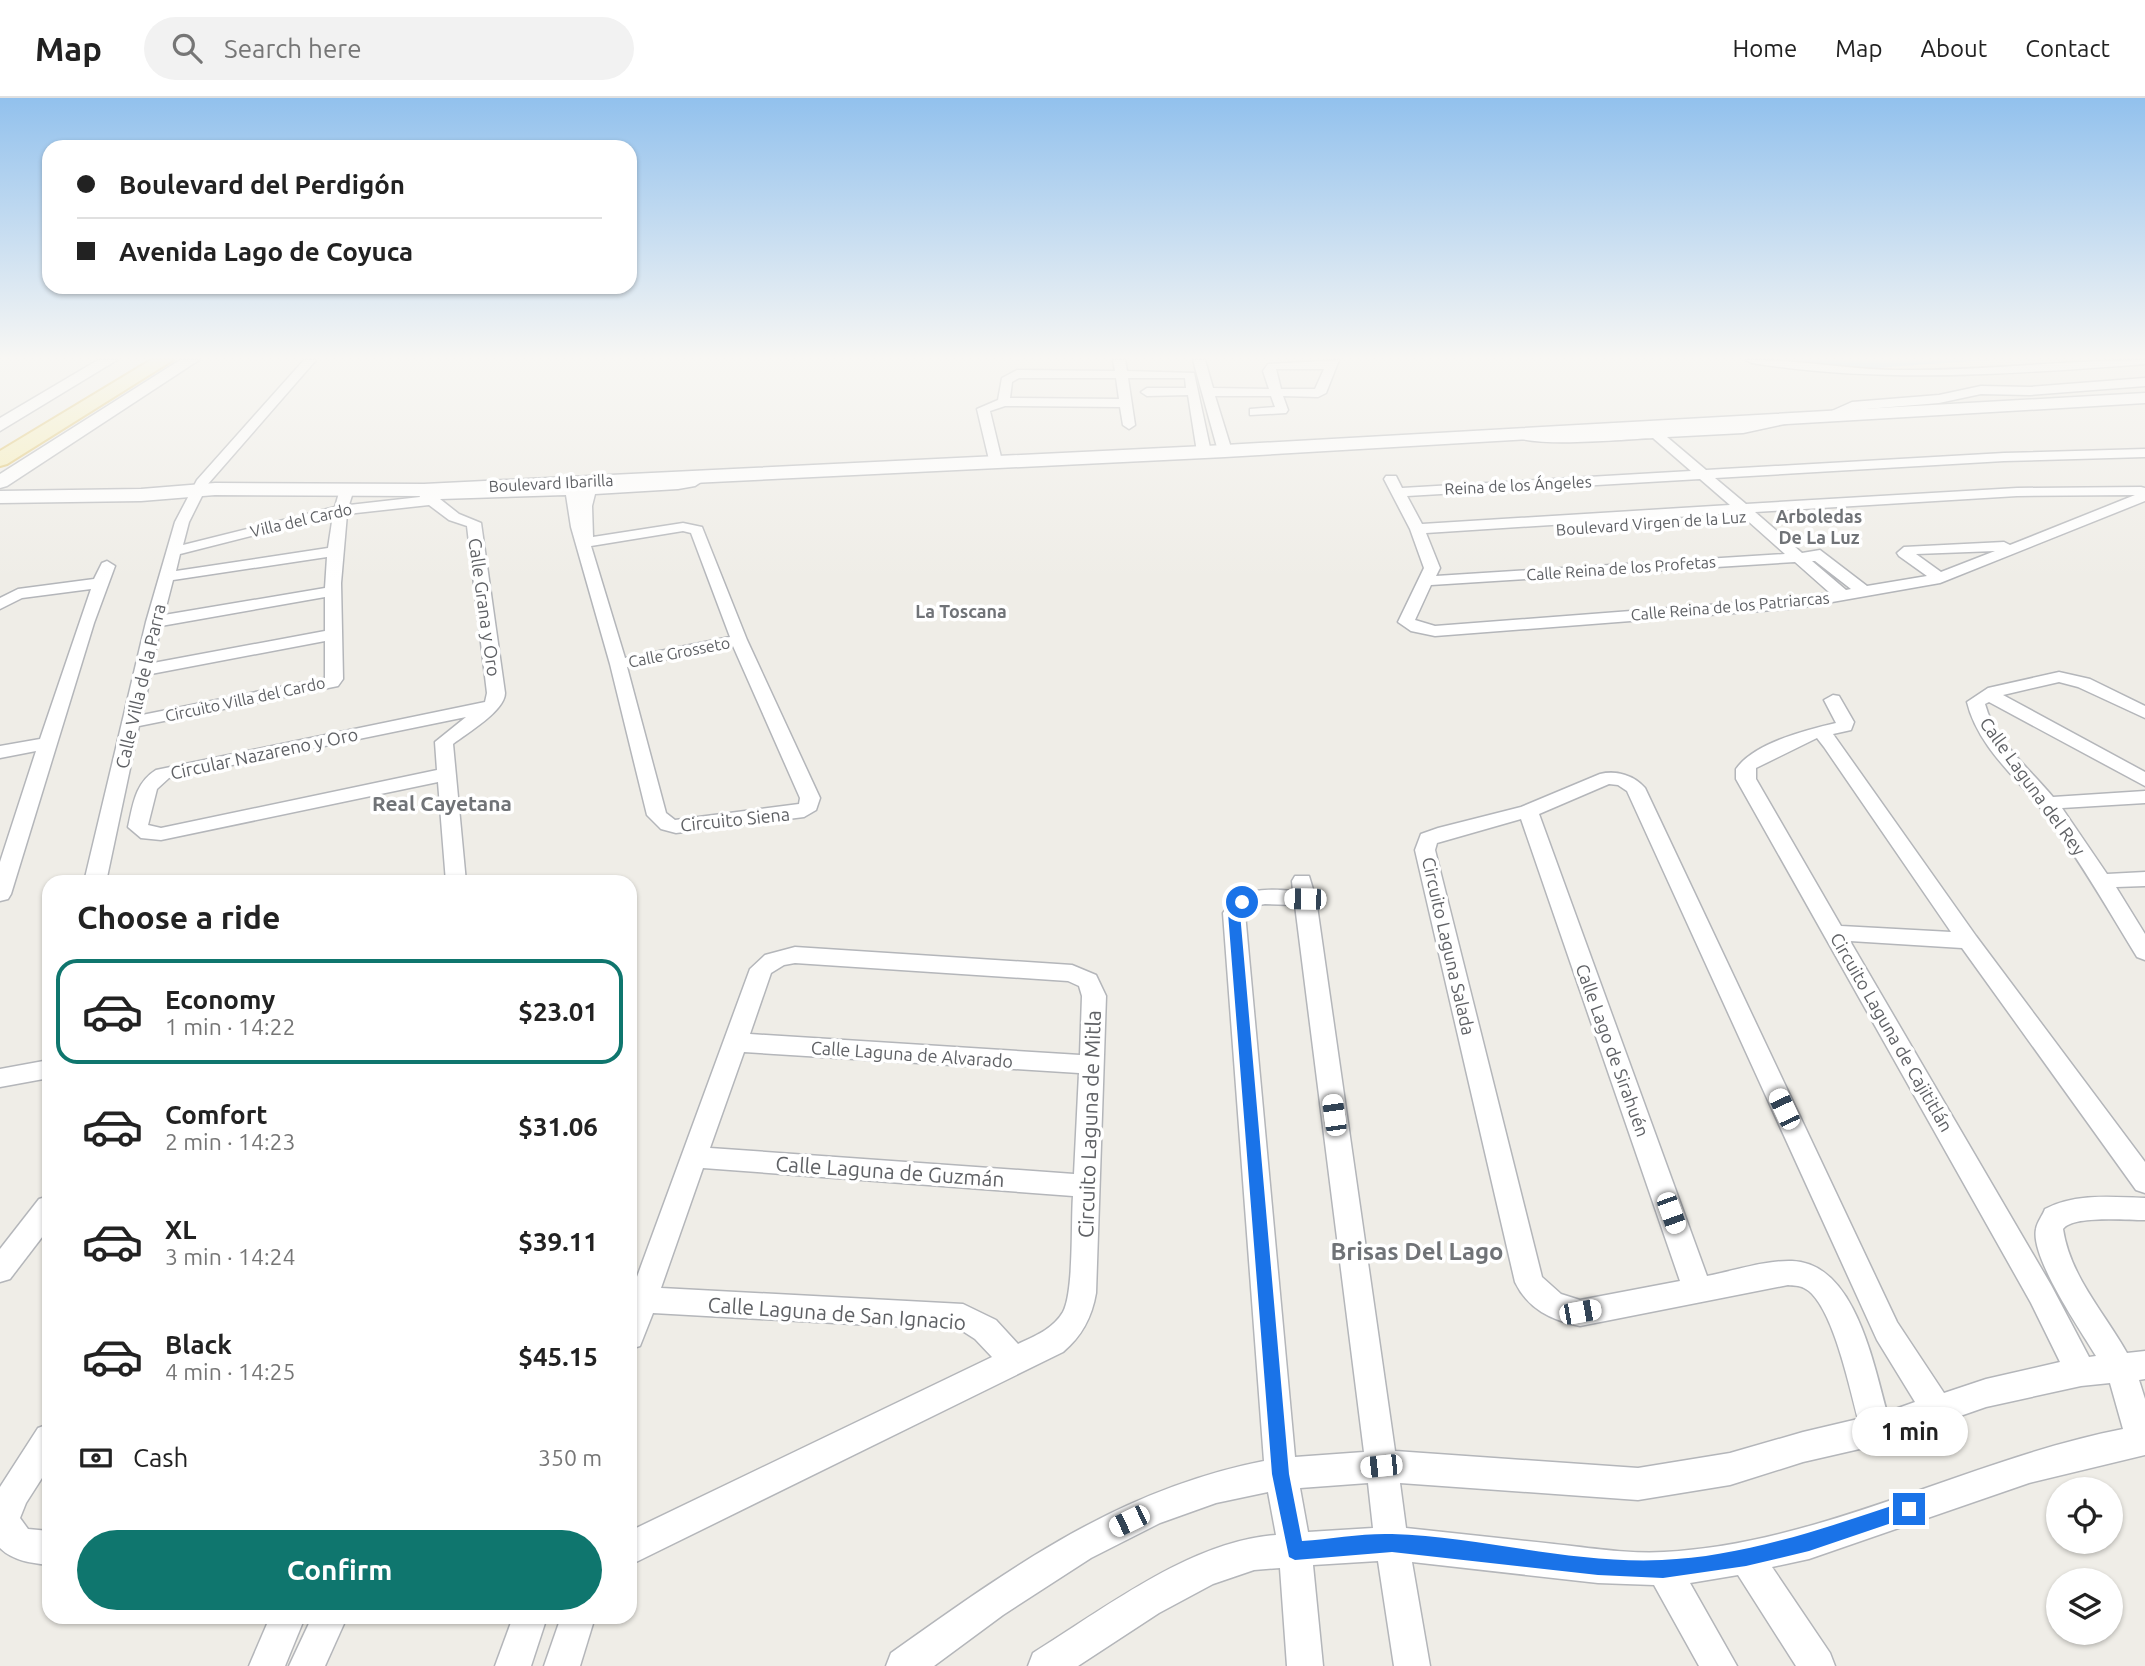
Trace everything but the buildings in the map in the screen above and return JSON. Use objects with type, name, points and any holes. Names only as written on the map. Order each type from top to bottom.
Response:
[{"type":"main road","points":[[0,460],[44,433]]},
{"type":"street","points":[[0,460],[29,454],[63,433]]},
{"type":"street","points":[[0,482],[71,433]]},
{"type":"street","name":"Calle Villa de la Parra","points":[[97,875],[172,552],[204,488],[249,433]]},
{"type":"street","points":[[989,433],[995,461]]},
{"type":"street","points":[[1201,433],[1204,452]]},
{"type":"street","points":[[1220,433],[1225,451]]},
{"type":"street","name":"Boulevard Ibarilla","points":[[204,488],[347,489],[427,495],[591,486],[702,475],[1225,451],[1527,433]]},
{"type":"street","points":[[1514,434],[1559,439],[1671,433]]},
{"type":"street","points":[[1674,433],[1722,472],[1799,557],[1842,595]]},
{"type":"street","points":[[1656,434],[1703,474],[1863,591]]},
{"type":"street","name":"Reina de los Ángeles","points":[[1418,533],[1395,486],[1703,474],[2022,456],[2145,453]]},
{"type":"street","points":[[2022,456],[2119,506]]},
{"type":"street","points":[[31,461],[37,473],[57,483]]},
{"type":"street","points":[[0,482],[204,488]]},
{"type":"street","name":"Circuito Siena","points":[[584,543],[587,529],[585,506],[591,486]]},
{"type":"street","name":"Circuito Siena","points":[[571,487],[584,543],[657,815],[668,825],[684,826],[804,811],[810,806],[810,798],[739,640],[695,528],[683,527],[584,543]]},
{"type":"street","points":[[0,499],[204,488]]},
{"type":"street","name":"Circuito Villa del Cardo","points":[[132,722],[325,685],[334,679],[336,551],[339,510],[347,489]]},
{"type":"street","name":"Calle Grana y Oro","points":[[469,520],[489,491]]},
{"type":"street","name":"Boulevard Virgen de la Luz","points":[[1418,533],[2092,493],[2145,493]]},
{"type":"street","name":"Calle Reina de los Patriarcas","points":[[1425,581],[1407,620],[1411,626],[1435,631],[1798,603],[1940,578],[2145,493]]},
{"type":"street","name":"Calle Grana y Oro","points":[[427,495],[454,517],[474,523],[496,693],[496,700],[491,706]]},
{"type":"street","name":"Villa del Cardo","points":[[172,552],[339,510],[427,495]]},
{"type":"street","points":[[1418,533],[1432,568],[1425,581]]},
{"type":"street","points":[[1940,578],[1904,553],[1909,550],[2017,546]]},
{"type":"street","points":[[165,577],[336,551]]},
{"type":"street","name":"Calle Reina de los Profetas","points":[[1425,581],[1818,556]]},
{"type":"street","points":[[0,604],[18,594],[104,574],[0,894]]},
{"type":"street","points":[[154,622],[335,591]]},
{"type":"street","points":[[143,670],[334,634]]},
{"type":"street","name":"Calle Grosseto","points":[[618,664],[739,640]]},
{"type":"street","name":"Calle Laguna del Rey","points":[[2145,713],[2093,687],[2065,677],[2051,677],[1988,694],[1976,702],[1986,728],[2048,803],[2102,881],[2145,952]]},
{"type":"street","points":[[1988,694],[2145,780]]},
{"type":"street","name":"Circuito Laguna de Cajititlán","points":[[1833,700],[1845,726],[1802,736],[1749,764],[1744,774],[2041,1294],[2081,1372]]},
{"type":"street","points":[[444,743],[491,706]]},
{"type":"street","name":"Circular Nazareno y Oro","points":[[447,774],[161,834],[148,834],[138,827],[146,786],[152,779],[163,774],[491,706]]},
{"type":"street","points":[[437,717],[444,743],[455,875]]},
{"type":"street","points":[[1821,732],[1832,743],[1968,941],[2145,1182]]},
{"type":"street","points":[[0,752],[48,743]]},
{"type":"street","name":"Circuito Laguna Salada","points":[[1877,1430],[1830,1295],[1822,1284],[1812,1277],[1788,1273],[1580,1312],[1561,1309],[1547,1302],[1529,1282],[1426,850],[1429,839],[1528,811],[1607,778],[1623,780],[1635,788],[1887,1331],[1937,1409]]},
{"type":"street","points":[[2048,803],[2145,797]]},
{"type":"street","name":"Calle Lago de Sirahuén","points":[[1528,811],[1698,1289]]},
{"type":"street","points":[[2102,881],[2145,879]]},
{"type":"street","points":[[1305,1666],[1295,1550],[1280,1474],[1234,913],[1236,907],[1249,899],[1303,890],[1381,1466],[1412,1666]]},
{"type":"street","points":[[1835,933],[1968,941]]},
{"type":"street","name":"Circuito Laguna de Mitla","points":[[637,1317],[761,969],[774,959],[783,956],[1072,973],[1088,981],[1093,988],[1091,1065],[1079,1310],[1074,1322],[1063,1334],[1013,1361],[637,1545]]},
{"type":"street","name":"Calle Laguna de Alvarado","points":[[734,1042],[1091,1065]]},
{"type":"street","points":[[4,1081],[42,1071]]},
{"type":"street","name":"Calle Laguna de Guzmán","points":[[693,1157],[1086,1186]]},
{"type":"street","points":[[1046,1666],[1147,1601],[1205,1570],[1254,1553],[1392,1543],[1598,1566],[1663,1569],[1746,1557],[1809,1542],[2029,1467],[2143,1440],[2132,1366],[2073,1293],[2049,1241],[2048,1230],[2053,1219],[2065,1212],[2145,1209]]},
{"type":"street","points":[[0,1270],[42,1216]]},
{"type":"street","name":"Calle Laguna de San Ignacio","points":[[643,1300],[963,1317],[982,1325],[998,1339],[1013,1361]]},
{"type":"street","points":[[907,1665],[991,1603],[1079,1546],[1153,1509],[1216,1487],[1280,1474],[1381,1466],[1638,1484],[1730,1469],[1803,1447],[1877,1430],[1986,1394],[2081,1372],[2132,1366]]},
{"type":"street","points":[[42,1450],[14,1492],[3,1519],[8,1534],[19,1544],[42,1547]]},
{"type":"street","points":[[1746,1557],[1817,1666]]},
{"type":"street","points":[[1663,1569],[1719,1666]]},
{"type":"street","points":[[267,1666],[285,1624]]},
{"type":"street","points":[[307,1666],[327,1624]]},
{"type":"street","points":[[513,1666],[528,1624]]},
{"type":"street","points":[[562,1666],[576,1624]]},
{"type":"district","name":"Arboledas De La Luz","points":[[1819,526]]},
{"type":"district","name":"La Toscana","points":[[961,611]]},
{"type":"district","name":"Real Cayetana","points":[[442,803]]},
{"type":"district","name":"Brisas Del Lago","points":[[1417,1251]]},
{"type":"route","points":[[1242,902],[1234,913],[1236,940],[1280,1474],[1295,1550],[1392,1543],[1598,1566],[1663,1569],[1746,1557],[1809,1542],[1909,1509]]}]
